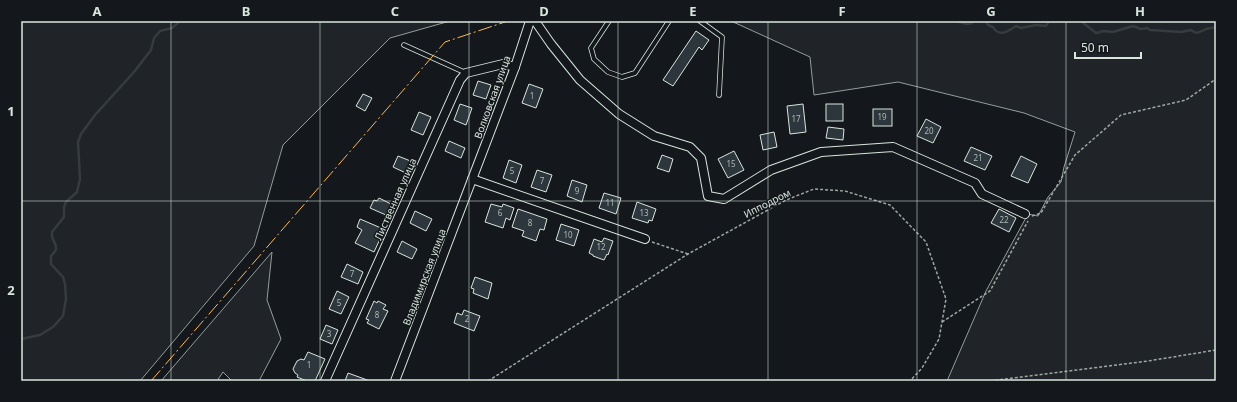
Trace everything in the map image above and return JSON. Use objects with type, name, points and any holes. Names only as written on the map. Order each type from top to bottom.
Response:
[{"type":"street","name":"Волковская улица","points":[[472,180],[515,67],[530,21]]},
{"type":"street","points":[[535,21],[551,44],[580,80],[619,114],[654,136],[690,147],[701,158],[708,196],[724,199],[771,170],[821,152],[893,147],[975,183],[982,194],[1025,214]]},
{"type":"street","points":[[466,73],[504,64],[515,67]]},
{"type":"street","name":"Лиственная улица","points":[[325,381],[460,80],[466,73]]},
{"type":"street","points":[[472,180],[645,240]]},
{"type":"street","name":"Владимирская улица","points":[[395,381],[472,180]]},
{"type":"lane","points":[[609,21],[591,48],[594,59],[608,72],[622,76],[635,74],[667,22]]},
{"type":"lane","points":[[700,21],[722,37],[719,96]]},
{"type":"lane","points":[[404,45],[466,73]]},
{"type":"path","points":[[942,322],[990,291],[1031,217],[1041,213],[1075,155],[1121,115],[1186,100],[1216,79]]},
{"type":"path","name":"Ипподром","points":[[488,381],[688,254],[786,200],[814,189],[845,191],[890,205],[926,242],[946,299],[940,339],[922,368],[910,381]]},
{"type":"path","points":[[645,240],[688,254]]},
{"type":"path","points":[[990,381],[1148,361],[1216,350]]},
{"type":"shaded area","points":[[21,21],[450,21],[390,38],[283,145],[254,246],[140,381],[21,381]]},
{"type":"shaded area","points":[[731,21],[1216,21],[1216,381],[947,381],[986,291],[1028,214],[1038,216],[1048,197],[1061,182],[1075,132],[1024,113],[898,82],[814,95],[810,57]]},
{"type":"shaded area","points":[[272,252],[267,300],[281,339],[259,381],[232,381],[223,372],[217,381],[161,381]]},
{"type":"building","points":[[696,31],[709,40],[702,50],[699,47],[673,86],[663,80]]},
{"type":"building","points":[[478,81],[491,85],[486,99],[473,95]]},
{"type":"building","points":[[529,84],[543,89],[536,108],[522,103]]},
{"type":"building","points":[[363,94],[372,98],[365,111],[356,106]]},
{"type":"building","points":[[460,104],[472,108],[466,125],[454,120]]},
{"type":"building","points":[[803,104],[806,132],[790,134],[787,106]]},
{"type":"building","points":[[826,104],[843,104],[843,121],[826,121]]},
{"type":"building","points":[[873,109],[892,109],[892,126],[873,126]]},
{"type":"building","points":[[419,112],[431,117],[423,135],[411,130]]},
{"type":"building","points":[[926,119],[941,127],[933,143],[917,136]]},
{"type":"building","points":[[828,127],[844,129],[843,140],[826,138]]},
{"type":"building","points":[[774,132],[777,147],[763,150],[760,135]]},
{"type":"building","points":[[449,141],[465,148],[461,158],[445,151]]},
{"type":"building","points":[[971,147],[992,156],[985,170],[964,161]]},
{"type":"building","points":[[734,151],[744,170],[728,178],[718,159]]},
{"type":"building","points":[[662,155],[673,159],[669,172],[657,168]]},
{"type":"building","points":[[398,156],[413,162],[408,174],[393,167]]},
{"type":"building","points":[[1021,156],[1037,164],[1028,183],[1011,176]]},
{"type":"building","points":[[509,160],[522,165],[516,183],[503,178]]},
{"type":"building","points":[[537,170],[552,175],[546,192],[531,187]]},
{"type":"building","points":[[572,180],[587,185],[582,202],[567,196]]},
{"type":"building","points":[[604,193],[621,198],[616,214],[599,208]]},
{"type":"building","points":[[379,198],[393,205],[389,214],[387,213],[386,215],[370,208],[374,200],[377,201]]},
{"type":"building","points":[[637,202],[656,209],[652,221],[649,220],[648,223],[632,218]]},
{"type":"building","points":[[491,204],[502,207],[503,204],[514,208],[510,220],[506,218],[503,228],[485,222]]},
{"type":"building","points":[[518,209],[547,219],[544,230],[540,229],[536,241],[522,236],[524,231],[512,227]]},
{"type":"building","points":[[999,209],[1016,218],[1009,232],[991,223]]},
{"type":"building","points":[[415,211],[432,219],[426,231],[410,223]]},
{"type":"building","points":[[360,219],[388,231],[384,240],[380,239],[374,252],[355,243],[362,230],[357,227]]},
{"type":"building","points":[[561,224],[579,230],[574,246],[556,240]]},
{"type":"building","points":[[604,238],[613,241],[608,255],[607,254],[604,260],[589,253],[594,239],[602,242]]},
{"type":"building","points":[[402,241],[417,249],[412,259],[397,252]]},
{"type":"building","points":[[347,264],[363,272],[358,284],[341,277]]},
{"type":"building","points":[[475,277],[492,283],[488,299],[473,293],[474,289],[471,288]]},
{"type":"building","points":[[337,291],[349,297],[341,314],[329,309]]},
{"type":"building","points":[[374,301],[377,303],[378,301],[386,305],[383,309],[388,311],[379,329],[367,323],[369,320],[366,319]]},
{"type":"building","points":[[464,310],[480,316],[474,331],[454,323],[457,313],[462,315]]},
{"type":"building","points":[[326,325],[338,330],[332,344],[320,339]]},
{"type":"building","points":[[308,352],[325,359],[315,381],[307,381],[297,377],[298,375],[293,369],[297,361],[301,359],[304,360]]},
{"type":"building","points":[[348,373],[370,381],[345,381]]},
{"type":"waterway","points":[[21,339],[40,335],[53,327],[63,316],[66,299],[65,284],[63,277],[51,264],[51,256],[56,250],[52,232],[64,217],[64,207],[66,202],[77,192],[80,179],[78,142],[81,134],[95,115],[134,72],[151,50],[154,38],[160,31],[172,28],[180,21]]},
{"type":"waterway","points":[[956,21],[967,24],[972,23],[973,21]]},
{"type":"waterway","points":[[986,21],[988,25],[1001,33],[1016,26],[1021,28],[1036,25],[1046,26],[1049,21]]},
{"type":"waterway","points":[[1081,21],[1096,33],[1104,31],[1113,32],[1133,26],[1141,29],[1147,28],[1150,30],[1181,32],[1191,30],[1197,33],[1216,27]]},
{"type":"power","points":[[151,381],[445,42],[508,21]]}]
